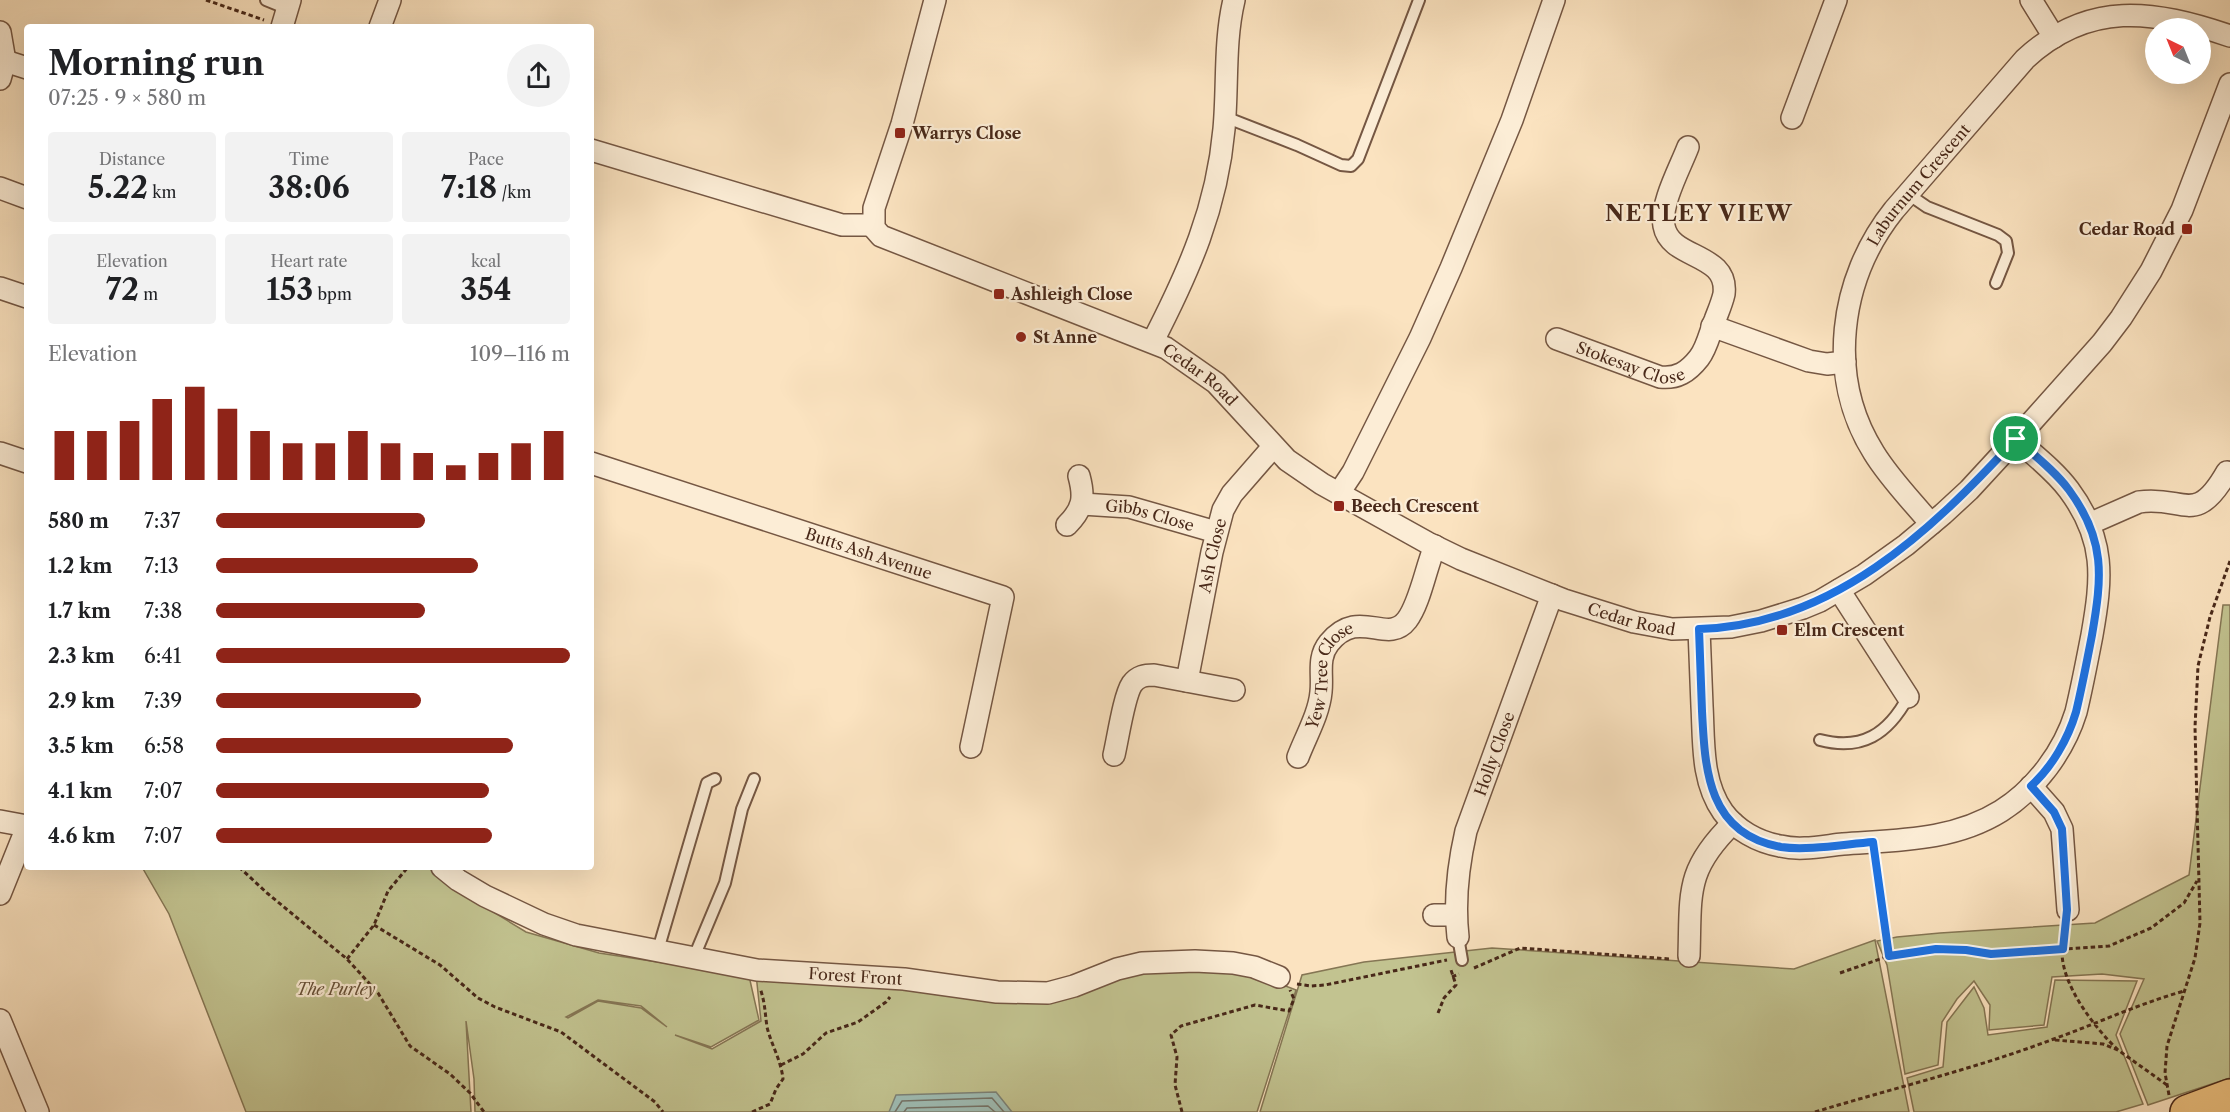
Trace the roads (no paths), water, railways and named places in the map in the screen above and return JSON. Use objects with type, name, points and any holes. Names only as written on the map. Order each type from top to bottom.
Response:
[{"type":"main road","points":[[2178,1105],[2230,1096]]},
{"type":"street","points":[[381,24],[390,0]]},
{"type":"street","points":[[594,151],[842,225],[873,225],[874,208],[902,124],[935,0]]},
{"type":"street","points":[[1153,341],[1192,261],[1207,221],[1220,165],[1225,117],[1228,37],[1234,0]]},
{"type":"street","points":[[1340,493],[1436,304],[1512,120],[1554,0]]},
{"type":"street","points":[[1792,118],[1836,0]]},
{"type":"street","points":[[2031,0],[2054,36]]},
{"type":"street","name":"Laburnum Crescent","points":[[1931,524],[1888,472],[1864,436],[1851,400],[1845,362],[1844,327],[1847,309],[1857,273],[1882,225],[2025,59],[2054,36],[2090,20],[2123,13],[2175,18],[2230,36]]},
{"type":"street","points":[[0,32],[2,70],[24,68]]},
{"type":"street","name":"Cedar Road","points":[[873,225],[887,240],[1153,341],[1205,374],[1229,396],[1273,447],[1297,467],[1435,546],[1496,574],[1606,615],[1672,629],[1731,627],[1786,614],[1820,601],[1888,559],[1969,490],[2016,439],[2096,350],[2121,318],[2151,271],[2182,210],[2230,84]]},
{"type":"street","name":"Stokesay Close","points":[[1557,339],[1650,374],[1669,378],[1686,371],[1701,355],[1724,292],[1720,275],[1706,260],[1672,242],[1665,230],[1664,222],[1666,206],[1688,147]]},
{"type":"street","points":[[0,188],[24,197]]},
{"type":"street","points":[[0,288],[24,296]]},
{"type":"street","points":[[1712,326],[1818,363],[1845,362]]},
{"type":"street","points":[[1699,629],[1705,766],[1718,803],[1733,823],[1758,839],[1781,847],[1802,847],[1944,835],[1968,828],[2002,811],[2031,786],[2065,742],[2076,712],[2100,588],[2099,557],[2089,524],[2068,488],[2016,439]]},
{"type":"street","name":"Ash Close","points":[[1187,681],[1216,532],[1223,510],[1232,494],[1273,447]]},
{"type":"street","points":[[0,453],[24,461]]},
{"type":"street","name":"Butts Ash Avenue","points":[[594,464],[1003,597],[971,747]]},
{"type":"street","points":[[2089,524],[2139,502],[2194,506],[2215,491],[2227,472]]},
{"type":"street","name":"Gibbs Close","points":[[1067,525],[1080,512],[1082,504],[1083,491],[1079,476]]},
{"type":"street","name":"Gibbs Close","points":[[1082,504],[1129,507],[1216,532]]},
{"type":"street","name":"Yew Tree Close","points":[[1298,757],[1320,699],[1321,664],[1326,648],[1337,635],[1352,627],[1366,626],[1390,630],[1402,625],[1414,607],[1435,546]]},
{"type":"street","points":[[1839,590],[1908,697]]},
{"type":"street","name":"Holly Close","points":[[1458,937],[1456,915],[1458,869],[1466,831],[1552,595]]},
{"type":"street","points":[[1114,755],[1132,684],[1145,675],[1234,690]]},
{"type":"street","points":[[2031,786],[2054,812],[2062,829],[2067,910]]},
{"type":"street","points":[[0,821],[24,826]]},
{"type":"street","points":[[1689,956],[1694,880],[1707,851],[1733,823]]},
{"type":"street","points":[[0,894],[24,834]]},
{"type":"street","name":"Forest Front","points":[[445,870],[485,896],[544,924],[576,935],[754,969],[904,979],[997,992],[1048,993],[1074,986],[1117,969],[1142,963],[1195,961],[1233,963],[1254,967],[1282,979]]},
{"type":"street","points":[[1434,915],[1456,915]]},
{"type":"street","points":[[0,1020],[38,1112]]},
{"type":"lane","points":[[266,0],[286,15]]},
{"type":"lane","points":[[1225,117],[1341,165],[1351,166],[1358,159],[1419,0]]},
{"type":"lane","points":[[1908,194],[1927,207],[1998,235],[2006,241],[2008,252],[1996,283]]},
{"type":"lane","points":[[1820,740],[1845,744],[1859,743],[1871,738],[1893,720],[1908,697]]},
{"type":"lane","points":[[658,950],[707,783],[715,779]]},
{"type":"lane","points":[[693,957],[725,883],[742,809],[754,779]]},
{"type":"lane","points":[[1458,937],[1462,960]]},
{"type":"water","points":[[996,1092],[1012,1112],[889,1112],[896,1095]]},
{"type":"place","name":"Warrys Close","points":[[900,133]]},
{"type":"place","name":"Cedar Road","points":[[2187,229]]},
{"type":"place","name":"Ashleigh Close","points":[[999,294]]},
{"type":"place","name":"St Anne","points":[[1021,337]]},
{"type":"place","name":"Beech Crescent","points":[[1339,506]]},
{"type":"place","name":"Elm Crescent","points":[[1782,630]]},
{"type":"district","name":"NETLEY VIEW","points":[[1699,213]]},
{"type":"park label","name":"The Purley","points":[[336,989]]}]
